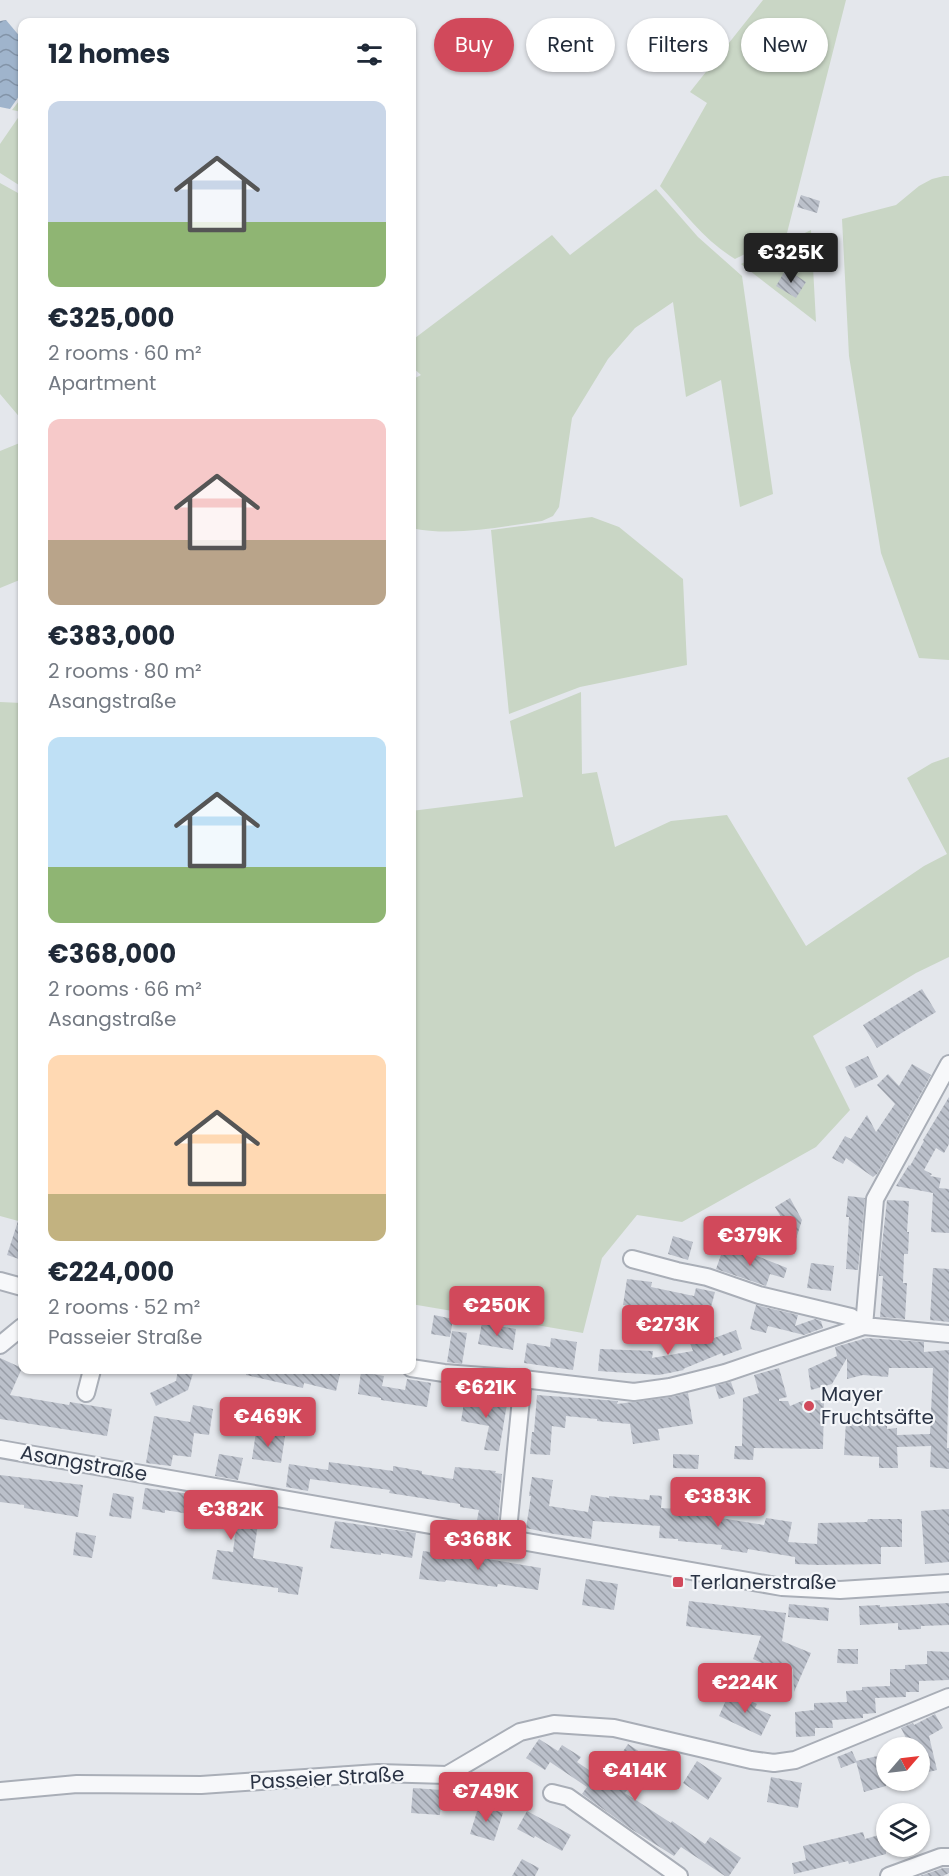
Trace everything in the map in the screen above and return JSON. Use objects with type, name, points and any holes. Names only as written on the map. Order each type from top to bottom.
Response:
[{"type":"street","points":[[864,1326],[875,1199],[949,1064]]},
{"type":"street","points":[[633,1259],[707,1277],[759,1295],[851,1317],[864,1326]]},
{"type":"street","points":[[0,1281],[18,1286]]},
{"type":"street","points":[[416,1369],[634,1392],[670,1387],[725,1373],[864,1326],[949,1334]]},
{"type":"street","points":[[0,1344],[18,1330]]},
{"type":"street","points":[[86,1393],[91,1374]]},
{"type":"street","points":[[507,1540],[523,1379]]},
{"type":"street","name":"Asangstraße","points":[[0,1449],[783,1587],[840,1590],[949,1583]]},
{"type":"street","name":"Passeier Straße","points":[[0,1791],[77,1784],[201,1785],[378,1773],[447,1775],[520,1732],[554,1724],[614,1728],[774,1763],[795,1761],[949,1696]]},
{"type":"street","points":[[552,1793],[568,1797],[679,1876]]},
{"type":"street","points":[[889,1876],[941,1857],[949,1857]]},
{"type":"green space","points":[[763,0],[846,0],[828,71],[828,18],[749,18]]},
{"type":"green space","points":[[741,28],[741,72],[828,72],[787,233],[735,259],[704,235],[660,186],[707,103],[690,92],[706,72],[729,72],[729,43]]},
{"type":"green space","points":[[18,102],[18,111],[12,110]]},
{"type":"green space","points":[[18,118],[18,184],[0,173],[0,144]]},
{"type":"green space","points":[[949,176],[949,660],[919,658],[881,553],[849,356],[842,219],[896,205],[919,186]]},
{"type":"green space","points":[[0,183],[18,193],[18,415],[0,394]]},
{"type":"green space","points":[[656,189],[698,237],[742,276],[773,494],[740,507],[721,380],[686,397],[673,302],[635,328],[608,359],[572,418],[559,507],[553,516],[542,521],[476,530],[444,532],[416,529],[416,378],[421,375],[416,370],[416,337],[552,235],[570,255]]},
{"type":"green space","points":[[811,230],[816,322],[741,264]]},
{"type":"green space","points":[[18,444],[18,581],[0,588],[0,451]]},
{"type":"green space","points":[[592,517],[619,527],[683,579],[687,665],[580,687],[509,714],[491,530]]},
{"type":"green space","points":[[581,692],[582,774],[597,772],[615,847],[671,821],[727,815],[806,946],[924,866],[947,854],[907,778],[932,763],[949,757],[949,957],[916,973],[813,1036],[850,1110],[816,1147],[682,1222],[637,1215],[602,1258],[583,1333],[416,1305],[416,810],[523,797],[510,721]]},
{"type":"green space","points":[[0,702],[18,703],[18,1221],[0,1216]]},
{"type":"water","points":[[6,20],[18,34],[18,98],[10,109],[0,107],[0,21]]},
{"type":"building","points":[[801,195],[820,201],[817,213],[797,207]]},
{"type":"building","points":[[786,269],[806,282],[796,298],[776,286]]},
{"type":"building","points":[[922,989],[936,1012],[877,1048],[863,1025]]},
{"type":"building","points":[[868,1056],[878,1077],[855,1088],[845,1067]]},
{"type":"building","points":[[912,1064],[931,1075],[877,1174],[873,1177],[846,1158],[843,1164],[832,1158],[845,1136],[851,1139],[867,1115],[876,1132],[895,1104],[877,1085],[888,1074],[899,1086]]},
{"type":"building","points":[[949,1097],[949,1144],[944,1153],[936,1148],[924,1170],[932,1174],[930,1176],[941,1178],[939,1188],[949,1189],[949,1233],[931,1232],[933,1193],[896,1186]]},
{"type":"building","points":[[848,1196],[865,1198],[858,1270],[846,1269]]},
{"type":"building","points":[[790,1198],[802,1220],[795,1242],[785,1244],[781,1217],[775,1207]]},
{"type":"building","points":[[887,1200],[909,1201],[908,1254],[904,1254],[903,1283],[907,1283],[905,1319],[880,1317],[883,1276],[879,1276],[879,1272]]},
{"type":"building","points":[[18,1221],[18,1259],[7,1255]]},
{"type":"building","points":[[673,1236],[693,1242],[688,1260],[668,1254]]},
{"type":"building","points":[[728,1251],[752,1254],[787,1268],[784,1278],[770,1274],[766,1286],[716,1269],[722,1252],[727,1254]]},
{"type":"building","points":[[811,1263],[834,1266],[831,1291],[807,1288]]},
{"type":"building","points":[[933,1268],[949,1269],[949,1322],[930,1320]]},
{"type":"building","points":[[627,1279],[652,1282],[651,1287],[694,1296],[696,1288],[715,1292],[710,1311],[680,1304],[678,1315],[623,1305]]},
{"type":"building","points":[[756,1305],[798,1315],[795,1326],[815,1319],[821,1321],[823,1328],[804,1335],[768,1326],[766,1333],[750,1329]]},
{"type":"building","points":[[434,1315],[453,1319],[450,1337],[431,1334]]},
{"type":"building","points":[[482,1323],[516,1329],[513,1350],[478,1344]]},
{"type":"building","points":[[736,1330],[742,1349],[723,1356],[722,1353],[684,1370],[659,1375],[598,1371],[600,1349],[653,1351],[652,1358],[693,1351],[688,1338],[703,1332],[706,1341]]},
{"type":"building","points":[[452,1331],[467,1333],[462,1364],[447,1362]]},
{"type":"building","points":[[551,1338],[577,1342],[573,1370],[524,1363],[527,1343],[550,1347]]},
{"type":"building","points":[[867,1338],[924,1342],[924,1352],[949,1350],[947,1448],[949,1448],[949,1469],[930,1467],[931,1446],[897,1447],[898,1468],[879,1468],[879,1457],[844,1455],[848,1418],[887,1417],[887,1429],[897,1428],[897,1435],[930,1434],[933,1368],[889,1368],[888,1377],[863,1375],[847,1379],[847,1358],[832,1384],[811,1390],[808,1369],[837,1356],[835,1347]]},
{"type":"building","points":[[0,1358],[18,1366],[19,1374],[10,1395],[69,1405],[70,1402],[112,1409],[107,1436],[0,1419]]},
{"type":"building","points":[[779,1368],[787,1397],[779,1401],[788,1401],[790,1406],[802,1401],[824,1400],[823,1449],[754,1448],[753,1460],[734,1459],[735,1446],[742,1446],[743,1398],[759,1393],[754,1375]]},
{"type":"building","points":[[177,1374],[193,1374],[188,1390],[156,1406],[150,1393],[176,1381]]},
{"type":"building","points":[[340,1374],[336,1391],[304,1383],[303,1388],[246,1375]]},
{"type":"building","points":[[361,1374],[384,1376],[382,1386],[405,1390],[407,1379],[431,1383],[427,1407],[358,1394]]},
{"type":"building","points":[[731,1382],[735,1394],[719,1399],[715,1386]]},
{"type":"building","points":[[688,1393],[693,1424],[658,1429],[660,1440],[633,1444],[630,1424],[566,1416],[565,1428],[552,1426],[550,1455],[530,1454],[537,1395],[618,1401],[617,1404]]},
{"type":"building","points":[[465,1397],[507,1404],[499,1451],[484,1450],[489,1426],[461,1421]]},
{"type":"building","points":[[193,1405],[213,1409],[209,1435],[194,1433],[191,1457],[173,1455],[171,1466],[146,1463],[154,1416],[190,1422]]},
{"type":"building","points":[[256,1432],[285,1436],[281,1463],[252,1459]]},
{"type":"building","points":[[219,1454],[243,1458],[238,1480],[215,1476]]},
{"type":"building","points":[[673,1454],[699,1455],[698,1469],[673,1468]]},
{"type":"building","points":[[329,1462],[393,1471],[393,1466],[453,1479],[455,1467],[496,1471],[495,1473],[502,1474],[498,1523],[477,1520],[479,1510],[460,1507],[460,1504],[389,1493],[390,1490],[310,1479],[308,1491],[286,1487],[289,1464],[328,1470]]},
{"type":"building","points":[[0,1475],[83,1485],[78,1517],[0,1502]]},
{"type":"building","points":[[532,1477],[553,1480],[549,1506],[588,1512],[591,1495],[649,1500],[650,1495],[662,1496],[661,1508],[694,1510],[695,1503],[715,1505],[714,1517],[764,1525],[766,1518],[792,1522],[788,1542],[817,1544],[818,1523],[902,1519],[902,1547],[881,1547],[881,1564],[818,1565],[795,1564],[795,1557],[748,1549],[747,1553],[721,1549],[722,1545],[659,1538],[660,1526],[593,1521],[591,1539],[554,1534],[526,1528]]},
{"type":"building","points":[[145,1488],[198,1495],[198,1497],[229,1504],[229,1506],[260,1510],[253,1558],[303,1567],[298,1595],[278,1592],[278,1588],[212,1579],[217,1550],[233,1552],[236,1528],[200,1520],[201,1516],[142,1509]]},
{"type":"building","points":[[113,1493],[134,1497],[131,1519],[109,1516]]},
{"type":"building","points":[[949,1509],[949,1562],[925,1564],[921,1511]]},
{"type":"building","points":[[335,1521],[416,1533],[412,1558],[330,1548]]},
{"type":"building","points":[[76,1532],[96,1536],[92,1558],[73,1555]]},
{"type":"building","points":[[423,1551],[541,1568],[538,1590],[498,1584],[497,1587],[419,1579]]},
{"type":"building","points":[[586,1579],[618,1584],[614,1610],[582,1605]]},
{"type":"building","points":[[689,1601],[786,1613],[782,1641],[811,1653],[794,1692],[793,1668],[789,1675],[753,1659],[761,1636],[686,1626]]},
{"type":"building","points":[[949,1603],[949,1625],[898,1630],[898,1623],[860,1625],[859,1606]]},
{"type":"building","points":[[789,1604],[829,1608],[828,1621],[788,1617]]},
{"type":"building","points":[[838,1649],[858,1649],[858,1664],[837,1663]]},
{"type":"building","points":[[927,1651],[949,1652],[949,1680],[919,1681],[919,1692],[906,1692],[906,1697],[875,1698],[876,1713],[863,1714],[863,1718],[832,1720],[833,1728],[815,1728],[815,1736],[796,1737],[795,1712],[814,1710],[814,1703],[847,1702],[846,1691],[862,1690],[862,1687],[890,1686],[890,1669],[905,1669],[905,1665],[927,1664]]},
{"type":"building","points":[[730,1691],[757,1704],[755,1708],[771,1715],[761,1736],[719,1716]]},
{"type":"building","points":[[935,1714],[943,1728],[929,1737],[906,1737],[901,1728],[913,1723],[914,1725]]},
{"type":"building","points":[[539,1739],[558,1751],[562,1745],[581,1757],[577,1762],[604,1780],[628,1744],[649,1758],[653,1751],[669,1761],[656,1780],[641,1770],[625,1793],[705,1844],[710,1837],[741,1858],[729,1876],[725,1876],[681,1847],[674,1856],[582,1794],[587,1787],[550,1762],[545,1770],[526,1758]]},
{"type":"building","points":[[930,1740],[937,1770],[930,1772]]},
{"type":"building","points":[[852,1751],[857,1762],[841,1768],[837,1757]]},
{"type":"building","points":[[876,1756],[876,1789],[864,1792],[856,1761]]},
{"type":"building","points":[[697,1761],[722,1778],[708,1800],[683,1783]]},
{"type":"building","points":[[771,1777],[802,1783],[798,1808],[767,1802]]},
{"type":"building","points":[[413,1788],[442,1790],[440,1815],[411,1813]]},
{"type":"building","points":[[479,1805],[503,1813],[494,1841],[470,1834]]},
{"type":"building","points":[[527,1811],[571,1835],[562,1851],[517,1829]]},
{"type":"building","points":[[863,1832],[865,1839],[876,1836],[876,1857],[794,1874],[792,1863],[806,1860],[803,1846]]},
{"type":"building","points":[[522,1859],[539,1868],[535,1876],[512,1876]]},
{"type":"building","points":[[949,1868],[949,1873],[943,1876],[920,1876]]},
{"type":"place","name":"Mayer Fruchtsäfte","points":[[809,1406]]},
{"type":"place","name":"Terlanerstraße","points":[[678,1582]]}]
